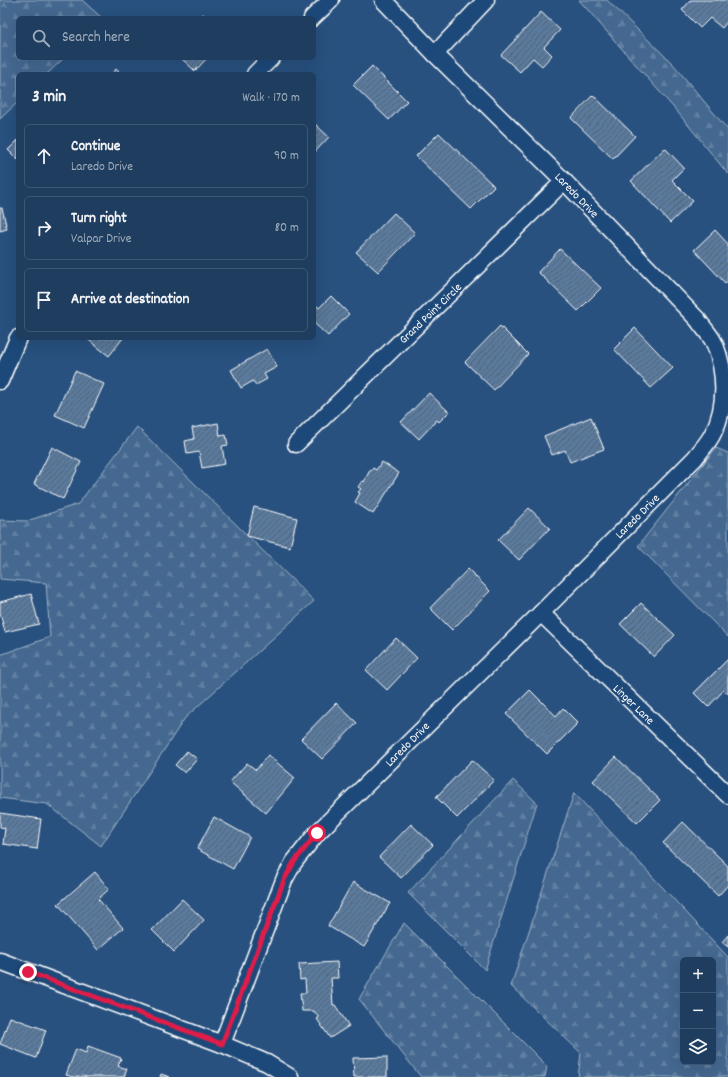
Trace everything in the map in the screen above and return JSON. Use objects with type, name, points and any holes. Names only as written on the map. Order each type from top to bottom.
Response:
[{"type":"street","points":[[314,16],[331,0]]},
{"type":"street","name":"Laredo Drive","points":[[222,1044],[284,880],[294,862],[317,833],[695,458],[713,433],[722,408],[724,388],[722,366],[715,344],[698,320],[564,181],[435,54],[384,0]]},
{"type":"street","points":[[435,54],[486,0]]},
{"type":"street","points":[[257,72],[269,60]]},
{"type":"street","name":"Grand Point Circle","points":[[296,444],[564,181]]},
{"type":"street","points":[[0,381],[17,340]]},
{"type":"street","name":"Linger Lane","points":[[540,612],[728,795]]},
{"type":"street","points":[[0,961],[222,1044],[267,1062],[290,1077]]},
{"type":"green space","points":[[0,0],[82,0],[100,16],[16,16],[16,60],[62,60],[49,72],[16,72],[16,104],[0,119]]},
{"type":"green space","points":[[579,0],[607,0],[673,64],[728,130],[728,174],[680,115]]},
{"type":"green space","points":[[137,427],[314,601],[185,718],[101,846],[47,804],[0,798],[0,655],[50,637],[46,583],[0,579],[0,520],[27,521],[78,504]]},
{"type":"green space","points":[[716,448],[728,453],[728,637],[638,546]]},
{"type":"green space","points":[[513,780],[537,803],[485,970],[408,893]]},
{"type":"green space","points":[[574,793],[728,957],[728,1077],[578,1077],[581,1053],[511,986]]},
{"type":"green space","points":[[404,923],[547,1066],[545,1077],[421,1077],[359,999]]},
{"type":"building","points":[[691,0],[728,0],[728,21],[722,28],[710,18],[700,28],[682,10]]},
{"type":"building","points":[[541,12],[560,30],[544,47],[552,55],[542,66],[533,58],[520,72],[501,55]]},
{"type":"building","points":[[183,60],[205,60],[195,71]]},
{"type":"building","points":[[372,66],[407,101],[389,120],[353,85]]},
{"type":"building","points":[[593,95],[635,136],[613,159],[571,118]]},
{"type":"building","points":[[316,125],[329,137],[316,151]]},
{"type":"building","points":[[439,133],[494,186],[471,209],[416,156]]},
{"type":"building","points":[[16,142],[16,158],[8,150]]},
{"type":"building","points":[[665,148],[684,168],[672,180],[693,201],[670,223],[631,181]]},
{"type":"building","points":[[0,208],[2,208],[7,229],[0,231]]},
{"type":"building","points":[[394,213],[415,233],[378,272],[356,252]]},
{"type":"building","points":[[715,230],[728,244],[728,281],[725,283],[694,250]]},
{"type":"building","points":[[560,249],[601,288],[578,311],[538,272]]},
{"type":"building","points":[[331,296],[349,314],[328,336],[316,325],[316,305],[319,308]]},
{"type":"building","points":[[500,326],[528,354],[494,390],[465,362]]},
{"type":"building","points":[[635,328],[673,368],[651,388],[614,349]]},
{"type":"building","points":[[89,340],[121,340],[109,356]]},
{"type":"building","points":[[267,349],[277,367],[264,374],[267,379],[256,385],[253,381],[241,388],[231,370]]},
{"type":"building","points":[[75,371],[104,384],[84,428],[55,415]]},
{"type":"building","points":[[429,393],[449,412],[439,422],[437,420],[419,439],[401,422]]},
{"type":"building","points":[[591,417],[604,449],[570,462],[565,450],[552,455],[544,436]]},
{"type":"building","points":[[218,423],[220,436],[226,435],[228,445],[222,446],[225,464],[202,468],[199,452],[187,454],[185,441],[194,439],[192,428]]},
{"type":"building","points":[[52,447],[81,462],[63,499],[34,484]]},
{"type":"building","points":[[382,462],[399,473],[373,514],[355,502],[360,493],[358,492],[361,489],[358,487],[362,481],[364,482],[370,470],[371,471],[373,468],[376,470]]},
{"type":"building","points":[[254,507],[297,518],[290,547],[247,536]]},
{"type":"building","points":[[529,508],[550,528],[519,560],[498,540]]},
{"type":"building","points":[[468,569],[490,591],[452,630],[430,608]]},
{"type":"building","points":[[31,594],[39,624],[5,632],[0,613],[0,602]]},
{"type":"building","points":[[641,603],[675,635],[654,657],[620,624]]},
{"type":"building","points":[[396,638],[417,658],[387,690],[366,670]]},
{"type":"building","points":[[728,659],[728,694],[724,690],[708,707],[694,693]]},
{"type":"building","points":[[530,690],[556,716],[563,708],[578,723],[547,754],[506,714]]},
{"type":"building","points":[[336,703],[357,723],[322,759],[301,739]]},
{"type":"building","points":[[187,751],[197,759],[185,773],[175,765]]},
{"type":"building","points":[[268,755],[295,778],[266,813],[230,782],[247,763],[256,770]]},
{"type":"building","points":[[616,757],[660,800],[637,823],[593,781]]},
{"type":"building","points":[[472,760],[494,780],[457,818],[436,797]]},
{"type":"building","points":[[0,813],[41,819],[37,849],[3,844],[5,828],[0,827]]},
{"type":"building","points":[[214,817],[250,837],[233,869],[197,849]]},
{"type":"building","points":[[683,822],[728,866],[728,885],[718,896],[663,843]]},
{"type":"building","points":[[411,824],[433,845],[401,878],[379,857]]},
{"type":"building","points":[[95,872],[109,889],[98,899],[123,928],[98,950],[58,904]]},
{"type":"building","points":[[353,882],[390,903],[364,947],[328,926]]},
{"type":"building","points":[[182,899],[204,920],[174,952],[152,930]]},
{"type":"building","points":[[728,935],[728,947],[722,942]]},
{"type":"building","points":[[337,962],[338,978],[331,978],[333,1005],[335,1005],[349,1026],[330,1038],[317,1019],[319,1018],[314,1011],[302,1011],[300,993],[306,993],[305,979],[300,980],[299,964]]},
{"type":"building","points":[[10,1017],[46,1030],[36,1058],[0,1044]]},
{"type":"building","points":[[88,1046],[121,1058],[118,1066],[127,1069],[124,1077],[73,1077],[66,1075],[76,1049],[86,1053]]},
{"type":"building","points":[[387,1057],[387,1077],[354,1077],[353,1058]]},
{"type":"building","points":[[161,1074],[170,1077],[160,1077]]},
{"type":"route","points":[[28,972],[222,1044],[284,880],[294,862],[317,833]]}]
